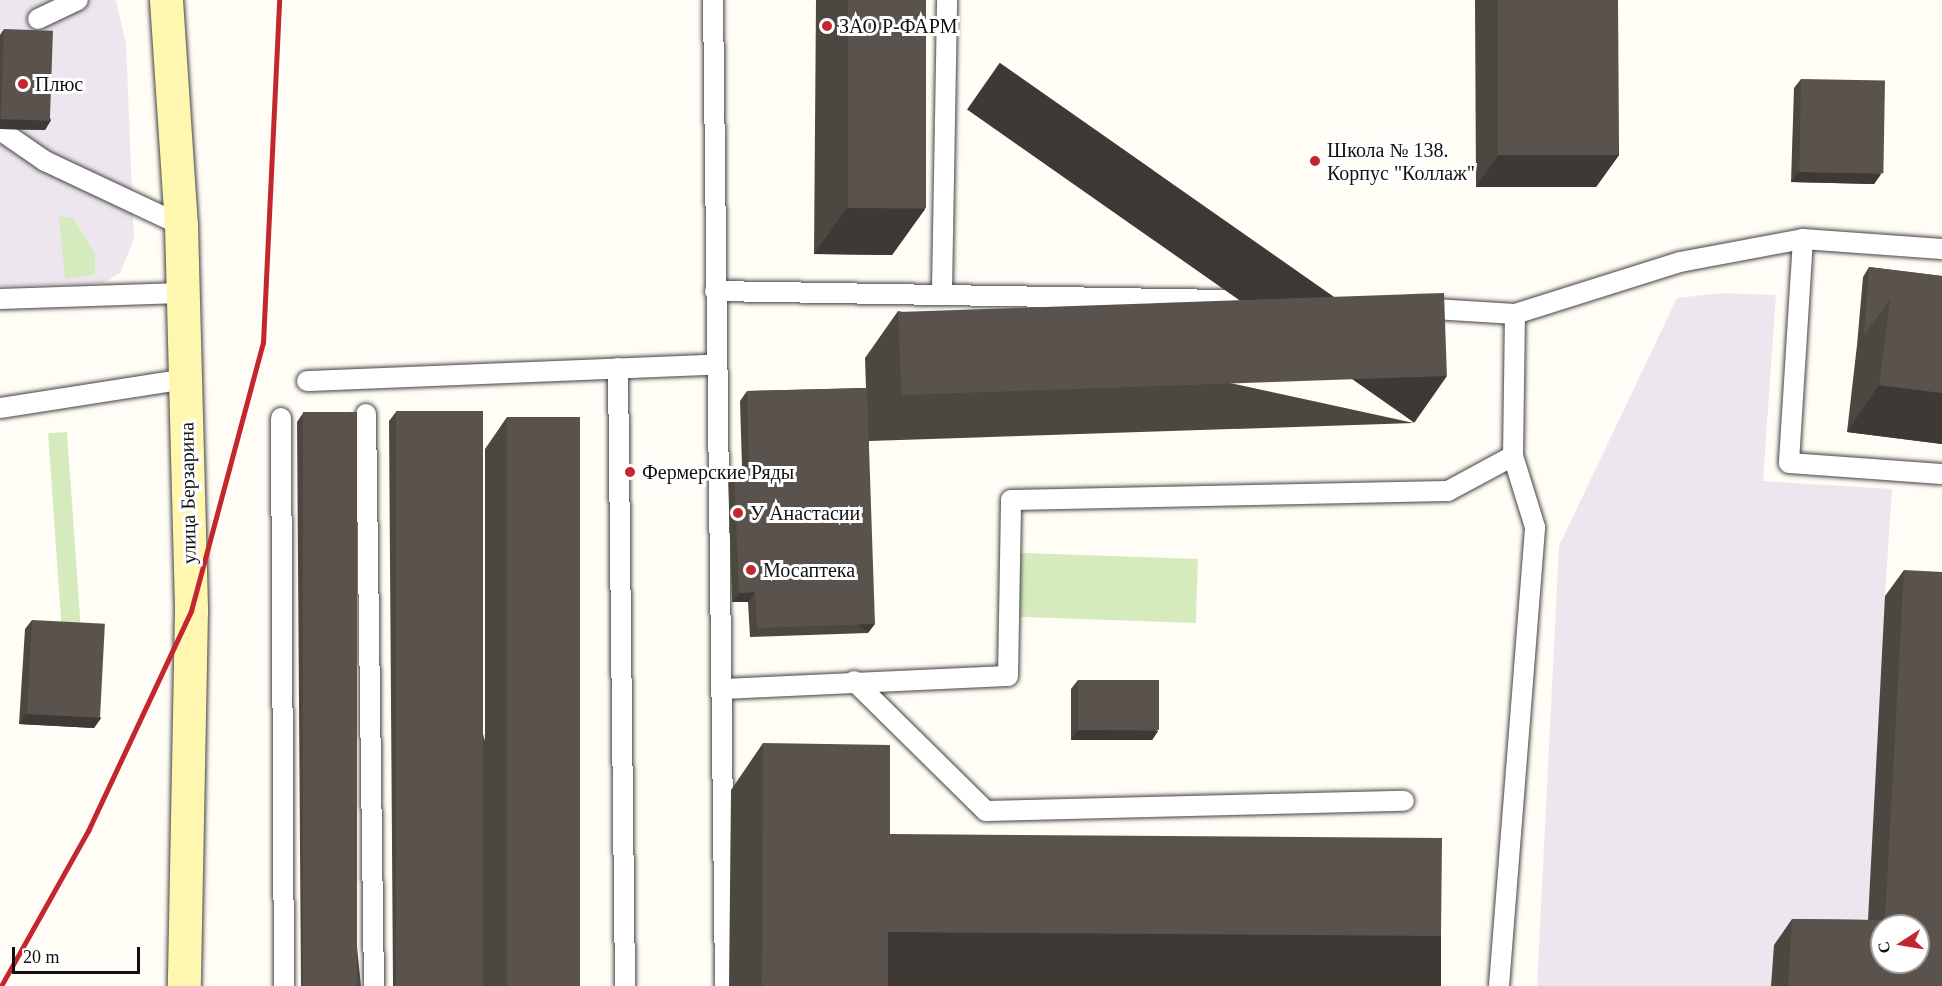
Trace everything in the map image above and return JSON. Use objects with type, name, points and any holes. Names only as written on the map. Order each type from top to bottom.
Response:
[{"type":"street","name":"улица Берзарина","points":[[166,0],[181,225],[191,611],[184,986]]},
{"type":"lane","points":[[38,19],[78,0]]},
{"type":"lane","points":[[713,0],[714,365],[722,689],[725,986]]},
{"type":"lane","points":[[942,291],[947,0]]},
{"type":"lane","points":[[0,130],[45,161],[181,225]]},
{"type":"lane","points":[[1399,307],[1515,314],[1680,262],[1803,239],[1942,249]]},
{"type":"lane","points":[[1803,239],[1789,463],[1942,474]]},
{"type":"lane","points":[[715,291],[942,291],[1305,302]]},
{"type":"lane","points":[[0,299],[182,293]]},
{"type":"lane","points":[[1499,986],[1535,527],[1513,456],[1515,314]]},
{"type":"lane","points":[[307,381],[714,365]]},
{"type":"lane","points":[[618,368],[625,986]]},
{"type":"lane","points":[[0,408],[185,379]]},
{"type":"lane","points":[[366,414],[374,986]]},
{"type":"lane","points":[[280,418],[284,986]]},
{"type":"lane","points":[[722,689],[854,681],[1008,676],[1011,500],[1448,491],[1513,456]]},
{"type":"lane","points":[[854,681],[986,811],[1404,801]]},
{"type":"shaded area","points":[[0,0],[116,0],[126,44],[134,239],[120,273],[103,283],[0,286]]},
{"type":"shaded area","points":[[1722,293],[1776,295],[1763,481],[1892,489],[1885,596],[1942,598],[1942,986],[1537,986],[1559,546],[1677,298]]},
{"type":"green space","points":[[59,217],[73,217],[95,254],[95,274],[65,279]]},
{"type":"green space","points":[[67,432],[80,624],[61,625],[48,433]]},
{"type":"green space","points":[[1010,552],[1198,559],[1196,623],[1008,616]]},
{"type":"building","points":[[848,0],[926,0],[926,208],[848,208]]},
{"type":"building","points":[[1498,0],[1618,0],[1618,155],[1498,155]]},
{"type":"building","name":"Плюс","points":[[4,29],[53,31],[50,121],[1,119]]},
{"type":"building","points":[[1801,79],[1885,80],[1883,173],[1799,172]]},
{"type":"building","points":[[1869,267],[1942,276],[1942,305],[1890,299],[1864,335]]},
{"type":"building","points":[[1444,293],[1447,376],[901,395],[898,312]]},
{"type":"building","points":[[1890,299],[1942,305],[1942,393],[1879,385]]},
{"type":"building","points":[[867,388],[875,624],[757,628],[755,592],[739,593],[734,467],[749,467],[747,391]]},
{"type":"building","points":[[396,411],[483,411],[483,986],[396,986]]},
{"type":"building","points":[[303,412],[357,412],[357,986],[303,986]]},
{"type":"building","points":[[507,417],[580,417],[580,986],[507,986]]},
{"type":"building","points":[[1904,570],[1942,572],[1942,986],[1788,986],[1792,919],[1870,920],[1870,974],[1930,974],[1930,914],[1885,914]]},
{"type":"building","points":[[32,620],[105,624],[100,718],[27,714]]},
{"type":"building","points":[[1078,680],[1159,680],[1159,730],[1078,730]]},
{"type":"building","points":[[763,743],[890,745],[890,834],[1442,838],[1441,936],[888,932],[888,986],[762,986]]},
{"type":"railway","points":[[1,986],[88,831],[191,611],[263,343],[279,0]]},
{"type":"place","name":"ЗАО Р-ФАРМ","points":[[827,26]]},
{"type":"place","name":"Плюс","points":[[23,84]]},
{"type":"place","name":"Школа № 138. Корпус \"Коллаж\"","points":[[1315,161]]},
{"type":"place","name":"Фермерские Ряды","points":[[630,472]]},
{"type":"place","name":"У Анастасии","points":[[738,513]]},
{"type":"place","name":"Мосаптека","points":[[751,570]]}]
